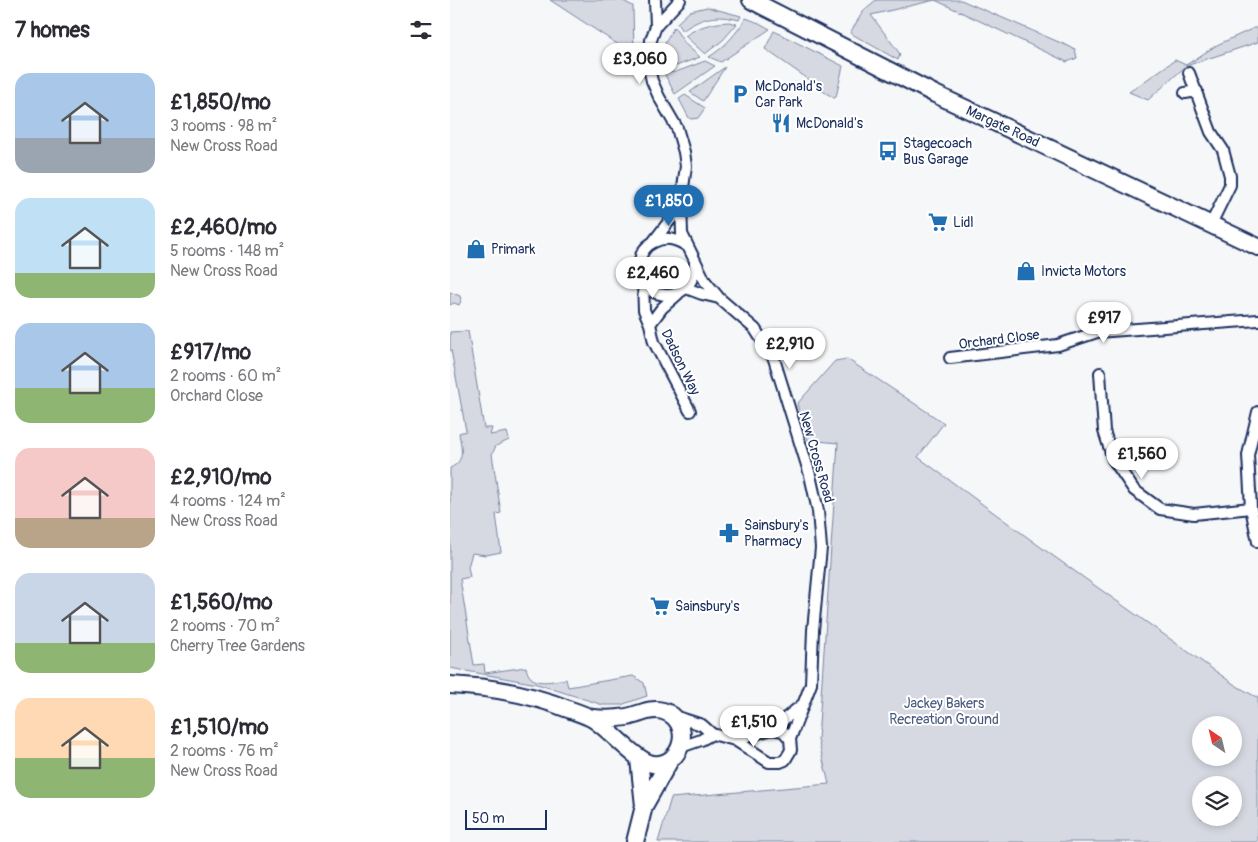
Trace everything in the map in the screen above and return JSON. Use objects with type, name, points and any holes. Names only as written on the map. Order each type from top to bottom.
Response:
[{"type":"main road","name":"Margate Road","points":[[751,0],[935,94],[1258,247]]},
{"type":"main road","points":[[450,685],[470,686],[541,698],[592,718],[646,763],[663,763],[670,760]]},
{"type":"main road","points":[[592,718],[628,717],[648,711],[665,711],[673,716],[682,730],[683,739],[681,747],[670,760],[644,806],[635,842]]},
{"type":"main road","points":[[644,806],[636,756],[629,745],[628,736],[634,720],[648,711]]},
{"type":"street","name":"New Cross Road","points":[[655,0],[656,26],[651,40],[649,68],[659,97],[677,128],[684,152],[686,166],[681,202],[682,234],[705,281],[719,298],[755,329],[774,359],[810,475],[818,511],[821,548],[813,630],[811,684],[790,739],[791,750],[785,760],[769,762],[735,740],[712,734],[702,725],[673,716]]},
{"type":"street","name":"New Cross Road","points":[[656,26],[680,0]]},
{"type":"street","points":[[1189,73],[1211,132],[1223,150],[1230,176],[1230,185],[1211,224]]},
{"type":"street","points":[[1185,93],[1196,91]]},
{"type":"street","name":"New Cross Road","points":[[681,202],[674,215],[653,242],[644,250],[638,266],[639,274],[643,283],[650,290],[659,294],[668,296],[682,291],[719,298]]},
{"type":"street","points":[[653,242],[671,239],[687,246]]},
{"type":"street","points":[[682,291],[692,280],[695,272],[695,262]]},
{"type":"street","name":"Dadson Way","points":[[643,283],[644,310],[650,324],[654,342],[690,411]]},
{"type":"street","name":"Dadson Way","points":[[650,324],[662,308],[682,291]]},
{"type":"street","name":"Orchard Close","points":[[950,358],[1058,345],[1097,332],[1258,320]]},
{"type":"street","points":[[1100,373],[1104,431],[1113,459],[1134,490],[1160,509],[1194,514],[1251,508]]},
{"type":"street","points":[[1258,414],[1248,456],[1251,508],[1258,542]]},
{"type":"street","name":"New Cross Road","points":[[735,740],[769,730],[802,705]]},
{"type":"street","points":[[760,756],[758,745],[762,735],[769,730],[782,731],[790,739]]},
{"type":"street","points":[[681,747],[712,734]]},
{"type":"green space","points":[[550,0],[621,0],[633,6],[634,55]]},
{"type":"green space","points":[[876,0],[935,0],[871,15],[900,54],[898,60],[850,33],[864,10]]},
{"type":"green space","points":[[935,0],[961,0],[1075,49],[1077,58],[1067,62]]},
{"type":"green space","points":[[707,7],[741,16],[739,20],[723,17],[709,18],[682,31],[677,23],[690,11]]},
{"type":"green space","points":[[746,18],[770,29],[721,62],[709,57],[730,40]]},
{"type":"green space","points":[[729,22],[737,24],[723,40],[705,54],[685,36],[706,26]]},
{"type":"green space","points":[[674,27],[686,45],[700,57],[676,66],[663,68],[664,45]]},
{"type":"green space","points":[[1254,28],[1258,28],[1258,42],[1186,66],[1148,100],[1129,92],[1175,60],[1186,65],[1217,45]]},
{"type":"green space","points":[[774,31],[843,66],[836,97],[834,98],[821,90],[821,88],[765,49]]},
{"type":"green space","points":[[705,61],[715,66],[675,94],[664,73],[676,72]]},
{"type":"green space","points":[[725,67],[703,101],[690,92]]},
{"type":"green space","points":[[685,95],[705,108],[698,118],[689,118],[679,99]]},
{"type":"green space","points":[[450,292],[460,296],[461,301],[459,305],[454,303],[450,305]]},
{"type":"green space","points":[[468,331],[484,428],[492,428],[490,435],[507,432],[509,440],[496,446],[492,454],[501,513],[496,514],[501,552],[486,555],[472,553],[468,567],[470,577],[460,579],[474,665],[484,664],[485,673],[526,667],[528,674],[536,681],[548,682],[566,679],[568,687],[633,676],[644,683],[647,696],[621,705],[603,705],[537,684],[450,668],[450,468],[460,458],[459,433],[466,431],[450,350],[450,332]]},
{"type":"green space","name":"Jackey Bakers Recreation Ground","points":[[847,359],[944,423],[918,457],[1235,685],[1258,698],[1258,842],[658,842],[671,798],[829,784],[818,740],[838,443],[808,440],[797,404],[835,361]]},
{"type":"place","name":"McDonald's Car Park","points":[[740,94]]},
{"type":"place","name":"McDonald's","points":[[781,123]]},
{"type":"place","name":"Stagecoach Bus Garage","points":[[888,151]]},
{"type":"place","name":"Lidl","points":[[938,222]]},
{"type":"place","name":"Primark","points":[[476,249]]},
{"type":"place","name":"Invicta Motors","points":[[1026,271]]},
{"type":"place","name":"Sainsbury's Pharmacy","points":[[729,533]]},
{"type":"place","name":"Sainsbury's","points":[[660,606]]}]
